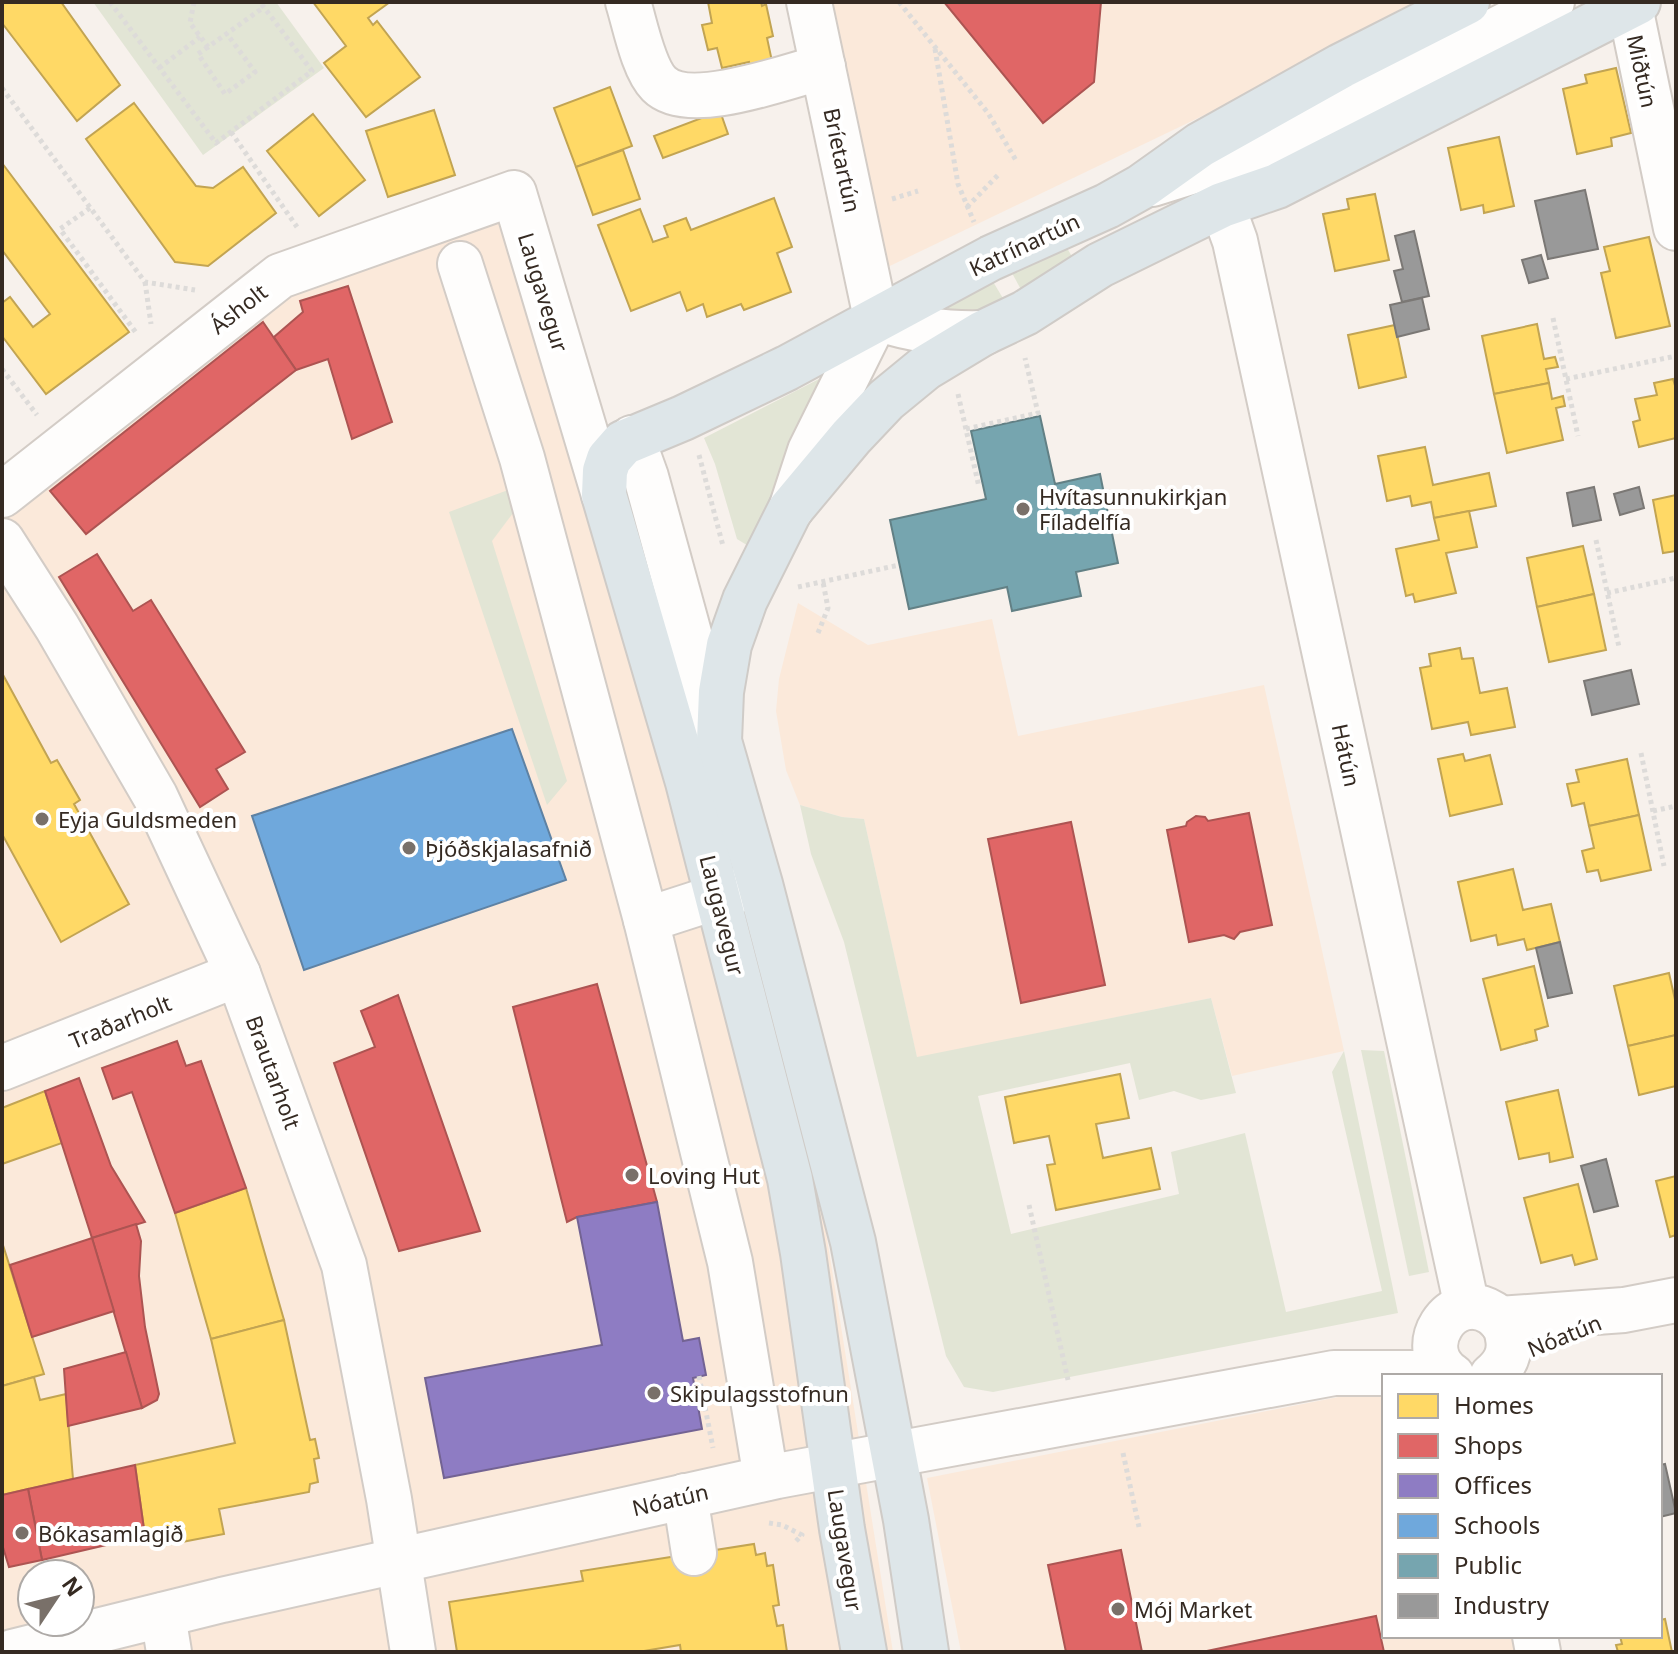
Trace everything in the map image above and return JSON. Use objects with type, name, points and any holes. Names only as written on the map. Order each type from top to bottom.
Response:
[{"type":"main road","name":"Katrínartún","points":[[604,495],[609,459],[615,450],[632,438],[683,418],[787,368],[991,258],[1107,206],[1141,187],[1200,145],[1341,66],[1467,2]]},
{"type":"main road","points":[[719,741],[721,692],[729,645],[745,600],[790,510],[886,400],[925,368],[983,333],[1025,313],[1100,265],[1222,205],[1277,186],[1634,5]]},
{"type":"main road","name":"Laugavegur","points":[[604,495],[739,890],[853,1242],[894,1455],[926,1652]]},
{"type":"main road","name":"Laugavegur","points":[[719,741],[739,890],[803,1253],[833,1466],[864,1652]]},
{"type":"street","points":[[628,2],[648,64],[660,84],[673,92],[688,95],[726,93],[823,67]]},
{"type":"street","name":"Bríetartún","points":[[809,2],[876,318]]},
{"type":"street","points":[[1141,187],[1213,165],[1296,117],[1354,101],[1552,2]]},
{"type":"street","name":"Miðtún","points":[[1634,5],[1676,228]]},
{"type":"street","points":[[1222,205],[1260,171],[1317,135],[1354,101]]},
{"type":"street","name":"Ásholt","points":[[2,495],[280,276],[514,193]]},
{"type":"street","name":"Laugavegur","points":[[514,193],[604,495]]},
{"type":"street","name":"Hátún","points":[[1222,205],[1242,272],[1468,1317]]},
{"type":"street","points":[[460,264],[522,458],[646,920],[730,1262],[766,1478]]},
{"type":"street","points":[[790,510],[810,451],[876,318],[907,328],[945,334],[983,333]]},
{"type":"street","points":[[522,458],[588,438]]},
{"type":"street","name":"Laugavegur","points":[[632,438],[719,741]]},
{"type":"street","name":"Brautarholt","points":[[7,559],[155,796],[238,974],[344,1265],[413,1652]]},
{"type":"street","points":[[646,920],[739,890]]},
{"type":"street","name":"Traðarholt","points":[[2,1068],[238,974]]},
{"type":"street","name":"Nóatún","points":[[12,1652],[166,1633],[399,1561],[766,1478],[1334,1373],[1408,1346],[1468,1317],[1624,1310],[1676,1300]]},
{"type":"street","name":"Nóatún","points":[[1499,1369],[1527,1348],[1584,1329],[1624,1310]]},
{"type":"street","name":"Nóatún","points":[[1449,1374],[1435,1351],[1435,1338],[1468,1317],[1506,1328],[1509,1340],[1499,1369]]},
{"type":"street","name":"Nóatún","points":[[1334,1373],[1449,1374]]},
{"type":"street","points":[[685,1496],[694,1553]]},
{"type":"path","points":[[110,2],[216,143],[312,71],[262,4],[198,54],[225,94],[255,72],[227,34]]},
{"type":"path","points":[[194,2],[190,23],[208,47]]},
{"type":"path","points":[[899,2],[988,113],[1017,162]]},
{"type":"path","points":[[159,68],[200,37]]},
{"type":"path","points":[[935,48],[958,184],[977,232]]},
{"type":"path","points":[[2,88],[145,282],[208,292],[227,317]]},
{"type":"path","points":[[231,132],[302,234],[310,265]]},
{"type":"path","points":[[967,207],[999,174]]},
{"type":"path","points":[[884,201],[918,191]]},
{"type":"path","points":[[90,208],[60,229],[145,345]]},
{"type":"path","points":[[1553,318],[1578,436]]},
{"type":"path","points":[[966,429],[1038,413],[1024,353]]},
{"type":"path","points":[[1566,379],[1676,356]]},
{"type":"path","points":[[2,369],[8,377]]},
{"type":"path","points":[[957,390],[979,487]]},
{"type":"path","points":[[696,445],[716,513]]},
{"type":"path","points":[[1596,540],[1619,647]]},
{"type":"path","points":[[784,581],[798,587],[899,565]]},
{"type":"path","points":[[1607,593],[1676,578]]},
{"type":"path","points":[[818,633],[828,608],[823,582]]},
{"type":"path","points":[[1641,753],[1664,866]]},
{"type":"path","points":[[1653,811],[1676,806]]},
{"type":"path","points":[[1029,1205],[1063,1360]]},
{"type":"path","points":[[699,1376],[713,1448]]},
{"type":"path","points":[[1123,1451],[1139,1527]]},
{"type":"shaded area","points":[[808,2],[1433,2],[1400,21],[869,276]]},
{"type":"shaded area","points":[[527,190],[588,389],[825,1226],[893,1652],[2,1652],[2,498],[282,278]]},
{"type":"shaded area","points":[[798,603],[868,645],[992,619],[1018,736],[1264,685],[1344,1051],[1232,1076],[1211,998],[917,1058],[864,819],[842,817],[800,805],[786,770],[776,711],[779,679]]},
{"type":"shaded area","points":[[1382,1388],[1382,1638],[1520,1638],[1523,1652],[961,1652],[927,1478]]},
{"type":"green space","points":[[93,2],[276,2],[324,68],[203,155]]},
{"type":"green space","points":[[1054,247],[1067,248],[1074,260],[1024,295],[1007,264]]},
{"type":"green space","points":[[989,275],[1007,305],[994,312],[952,317],[947,307],[953,297]]},
{"type":"green space","points":[[833,375],[750,547],[737,539],[704,438],[821,378]]},
{"type":"green space","points":[[508,490],[519,505],[492,541],[567,781],[547,805],[449,512]]},
{"type":"green space","points":[[800,805],[842,817],[864,819],[917,1057],[1211,998],[1236,1093],[1201,1100],[1174,1091],[1139,1100],[1130,1063],[978,1096],[1011,1234],[1179,1194],[1171,1152],[1245,1133],[1286,1312],[1382,1291],[1332,1072],[1344,1051],[1398,1313],[993,1392],[964,1387],[946,1356],[844,942],[811,854]]},
{"type":"green space","points":[[1361,1050],[1384,1051],[1429,1272],[1409,1276]]},
{"type":"building: Homes","points":[[2,2],[61,2],[120,85],[77,121],[2,23]]},
{"type":"building: Homes","points":[[313,2],[390,2],[368,18],[373,25],[377,21],[420,77],[366,117],[324,63],[346,46]]},
{"type":"building: Homes","points":[[708,2],[766,4],[773,36],[767,38],[773,66],[751,71],[749,62],[722,68],[717,48],[708,50],[702,25],[712,23]]},
{"type":"building: Homes","points":[[1616,68],[1631,133],[1611,138],[1612,146],[1577,154],[1563,89],[1587,83],[1585,75]]},
{"type":"building: Homes","points":[[610,87],[632,146],[576,167],[554,108]]},
{"type":"building: Homes","points":[[134,103],[196,186],[213,188],[243,167],[276,213],[208,266],[175,262],[86,139]]},
{"type":"building: Homes","points":[[434,110],[455,175],[388,197],[366,131]]},
{"type":"building: Homes","points":[[720,111],[728,134],[663,158],[654,136]]},
{"type":"building: Homes","points":[[313,114],[365,180],[319,216],[267,151]]},
{"type":"building: Homes","points":[[1499,137],[1514,206],[1484,213],[1483,205],[1461,210],[1448,148]]},
{"type":"building: Homes","points":[[623,150],[640,199],[593,215],[576,167]]},
{"type":"building: Homes","points":[[2,163],[129,332],[46,394],[2,336],[2,303],[10,297],[33,327],[50,314],[2,250]]},
{"type":"building: Homes","points":[[1375,194],[1389,260],[1335,271],[1323,214],[1349,209],[1347,199]]},
{"type":"building: Homes","points":[[774,198],[792,247],[777,253],[791,292],[744,310],[741,304],[707,317],[703,304],[687,311],[680,292],[631,311],[598,225],[640,209],[653,242],[668,237],[664,226],[686,218],[691,230]]},
{"type":"building: Homes","points":[[1649,237],[1670,326],[1616,338],[1601,273],[1610,271],[1604,247]]},
{"type":"building: Homes","points":[[1537,324],[1544,359],[1555,357],[1558,367],[1546,369],[1549,383],[1494,394],[1482,336]]},
{"type":"building: Homes","points":[[1395,325],[1406,377],[1359,388],[1348,335]]},
{"type":"building: Homes","points":[[1673,379],[1676,389],[1676,438],[1639,447],[1633,422],[1640,420],[1635,399],[1657,395],[1654,383]]},
{"type":"building: Homes","points":[[1549,383],[1552,399],[1563,396],[1565,406],[1556,408],[1563,440],[1507,453],[1494,394]]},
{"type":"building: Homes","points":[[1425,447],[1433,485],[1489,473],[1496,506],[1434,518],[1431,502],[1412,506],[1410,496],[1387,501],[1378,456]]},
{"type":"building: Homes","points":[[1676,495],[1676,551],[1663,553],[1653,500]]},
{"type":"building: Homes","points":[[1469,511],[1477,547],[1446,553],[1456,593],[1415,602],[1413,594],[1406,596],[1396,549],[1439,540],[1434,518]]},
{"type":"building: Homes","points":[[1583,546],[1594,594],[1537,607],[1527,558]]},
{"type":"building: Homes","points":[[1594,594],[1606,650],[1549,662],[1537,607]]},
{"type":"building: Homes","points":[[1460,648],[1462,659],[1473,658],[1480,693],[1507,688],[1515,727],[1471,735],[1468,722],[1432,729],[1420,668],[1431,666],[1429,654]]},
{"type":"building: Homes","name":"Eyja Guldsmeden","points":[[2,673],[51,763],[57,760],[80,800],[74,804],[129,904],[61,942],[2,834]]},
{"type":"building: Homes","points":[[1463,754],[1465,761],[1490,755],[1502,804],[1450,816],[1438,759]]},
{"type":"building: Homes","points":[[1627,759],[1639,815],[1589,826],[1584,803],[1572,806],[1567,784],[1579,782],[1576,770]]},
{"type":"building: Homes","points":[[1639,815],[1651,870],[1601,881],[1598,870],[1587,872],[1582,851],[1594,848],[1589,826]]},
{"type":"building: Homes","points":[[1513,869],[1523,910],[1551,904],[1560,942],[1527,950],[1524,939],[1498,945],[1496,935],[1471,941],[1458,882]]},
{"type":"building: Homes","points":[[1534,966],[1548,1026],[1535,1030],[1537,1040],[1501,1050],[1483,979]]},
{"type":"building: Homes","points":[[1669,973],[1676,1004],[1676,1035],[1628,1046],[1614,986]]},
{"type":"building: Homes","points":[[1676,1035],[1676,1086],[1639,1095],[1628,1046]]},
{"type":"building: Homes","points":[[1120,1074],[1129,1118],[1096,1124],[1103,1158],[1151,1148],[1160,1189],[1056,1210],[1047,1165],[1055,1164],[1049,1136],[1014,1143],[1005,1097]]},
{"type":"building: Homes","points":[[1558,1090],[1573,1157],[1550,1162],[1549,1153],[1519,1159],[1506,1102]]},
{"type":"building: Homes","points":[[45,1091],[62,1143],[2,1164],[2,1108]]},
{"type":"building: Homes","points":[[1676,1176],[1676,1235],[1670,1237],[1656,1181]]},
{"type":"building: Homes","points":[[1578,1184],[1597,1259],[1575,1265],[1572,1255],[1541,1263],[1524,1198]]},
{"type":"building: Homes","points":[[246,1188],[284,1320],[211,1339],[175,1213]]},
{"type":"building: Homes","points":[[2,1242],[44,1374],[2,1386]]},
{"type":"building: Homes","points":[[284,1320],[310,1440],[315,1439],[319,1458],[314,1459],[318,1482],[310,1484],[309,1492],[219,1509],[224,1534],[161,1546],[158,1533],[145,1536],[135,1465],[235,1443],[211,1339]]},
{"type":"building: Homes","points":[[34,1377],[40,1400],[66,1394],[73,1479],[2,1495],[2,1386]]},
{"type":"building: Homes","points":[[754,1544],[756,1555],[765,1553],[767,1566],[773,1565],[779,1605],[773,1606],[777,1626],[783,1625],[787,1652],[681,1652],[680,1645],[638,1652],[457,1652],[449,1602],[583,1581],[581,1571]]},
{"type":"building: Homes","points":[[1665,1619],[1672,1652],[1618,1652],[1616,1645],[1622,1644],[1620,1638],[1662,1638],[1662,1620]]},
{"type":"building: Shops","points":[[944,2],[1101,2],[1094,82],[1043,123]]},
{"type":"building: Shops","points":[[348,286],[392,422],[352,439],[328,359],[296,370],[274,337],[303,312],[300,301]]},
{"type":"building: Shops","points":[[263,322],[296,370],[86,534],[50,491]]},
{"type":"building: Shops","points":[[97,554],[133,611],[151,600],[245,752],[216,769],[228,789],[200,807],[59,577]]},
{"type":"building: Shops","points":[[1249,813],[1272,925],[1240,932],[1234,939],[1224,935],[1189,942],[1167,830],[1186,826],[1196,816],[1205,817],[1208,821]]},
{"type":"building: Shops","points":[[1071,822],[1105,985],[1021,1003],[988,839]]},
{"type":"building: Shops","points":[[597,984],[657,1202],[577,1217],[567,1222],[513,1007]]},
{"type":"building: Shops","points":[[398,995],[480,1231],[399,1251],[334,1063],[375,1047],[361,1011]]},
{"type":"building: Shops","points":[[177,1041],[186,1066],[201,1061],[246,1188],[175,1213],[132,1092],[113,1099],[102,1068]]},
{"type":"building: Shops","points":[[79,1078],[111,1166],[145,1222],[92,1238],[45,1091]]},
{"type":"building: Shops","points":[[136,1224],[141,1241],[139,1276],[145,1327],[159,1394],[157,1400],[142,1408],[92,1238]]},
{"type":"building: Shops","points":[[92,1238],[114,1311],[32,1337],[10,1265]]},
{"type":"building: Shops","points":[[126,1352],[142,1408],[68,1426],[64,1369]]},
{"type":"building: Shops","points":[[135,1465],[145,1536],[42,1558],[28,1489]]},
{"type":"building: Shops","points":[[28,1489],[42,1558],[16,1558],[16,1566],[9,1567],[2,1544],[2,1495]]},
{"type":"building: Shops","points":[[1121,1550],[1142,1652],[1066,1652],[1048,1565]]},
{"type":"building: Shops","points":[[1376,1616],[1384,1652],[1202,1652],[1269,1638]]},
{"type":"building: Offices","points":[[657,1202],[683,1341],[699,1338],[706,1375],[693,1378],[702,1429],[444,1478],[425,1378],[602,1345],[577,1217]]},
{"type":"building: Schools","name":"Þjóðskjalasafnið","points":[[512,729],[566,880],[304,970],[252,816]]},
{"type":"building: Public","name":"Hvítasunnukirkjan Fíladelfía","points":[[1040,416],[1055,484],[1100,474],[1118,563],[1076,572],[1081,596],[1012,611],[1007,587],[909,609],[890,520],[986,499],[971,431]]},
{"type":"building: Industry","points":[[1585,190],[1598,249],[1548,259],[1535,201]]},
{"type":"building: Industry","points":[[1414,231],[1429,296],[1402,302],[1394,271],[1403,269],[1395,236]]},
{"type":"building: Industry","points":[[1541,255],[1548,278],[1529,283],[1522,260]]},
{"type":"building: Industry","points":[[1422,298],[1429,329],[1397,337],[1390,305]]},
{"type":"building: Industry","points":[[1594,487],[1601,520],[1573,526],[1567,493]]},
{"type":"building: Industry","points":[[1639,487],[1644,508],[1620,515],[1614,494]]},
{"type":"building: Industry","points":[[1631,670],[1639,704],[1592,715],[1584,681]]},
{"type":"building: Industry","points":[[1560,942],[1572,993],[1548,998],[1536,948]]},
{"type":"building: Industry","points":[[1606,1159],[1618,1206],[1594,1212],[1581,1166]]},
{"type":"building: Industry","points":[[1665,1464],[1676,1513],[1662,1516],[1662,1465]]},
{"type":"place","name":"Hvítasunnukirkjan Fíladelfía","points":[[1023,509]]},
{"type":"place","name":"Eyja Guldsmeden","points":[[42,819]]},
{"type":"place","name":"Þjóðskjalasafnið","points":[[409,848]]},
{"type":"place","name":"Loving Hut","points":[[632,1175]]},
{"type":"place","name":"Skipulagsstofnun","points":[[654,1393]]},
{"type":"place","name":"Bókasamlagið","points":[[22,1533]]},
{"type":"place","name":"Mój Market","points":[[1118,1609]]}]
